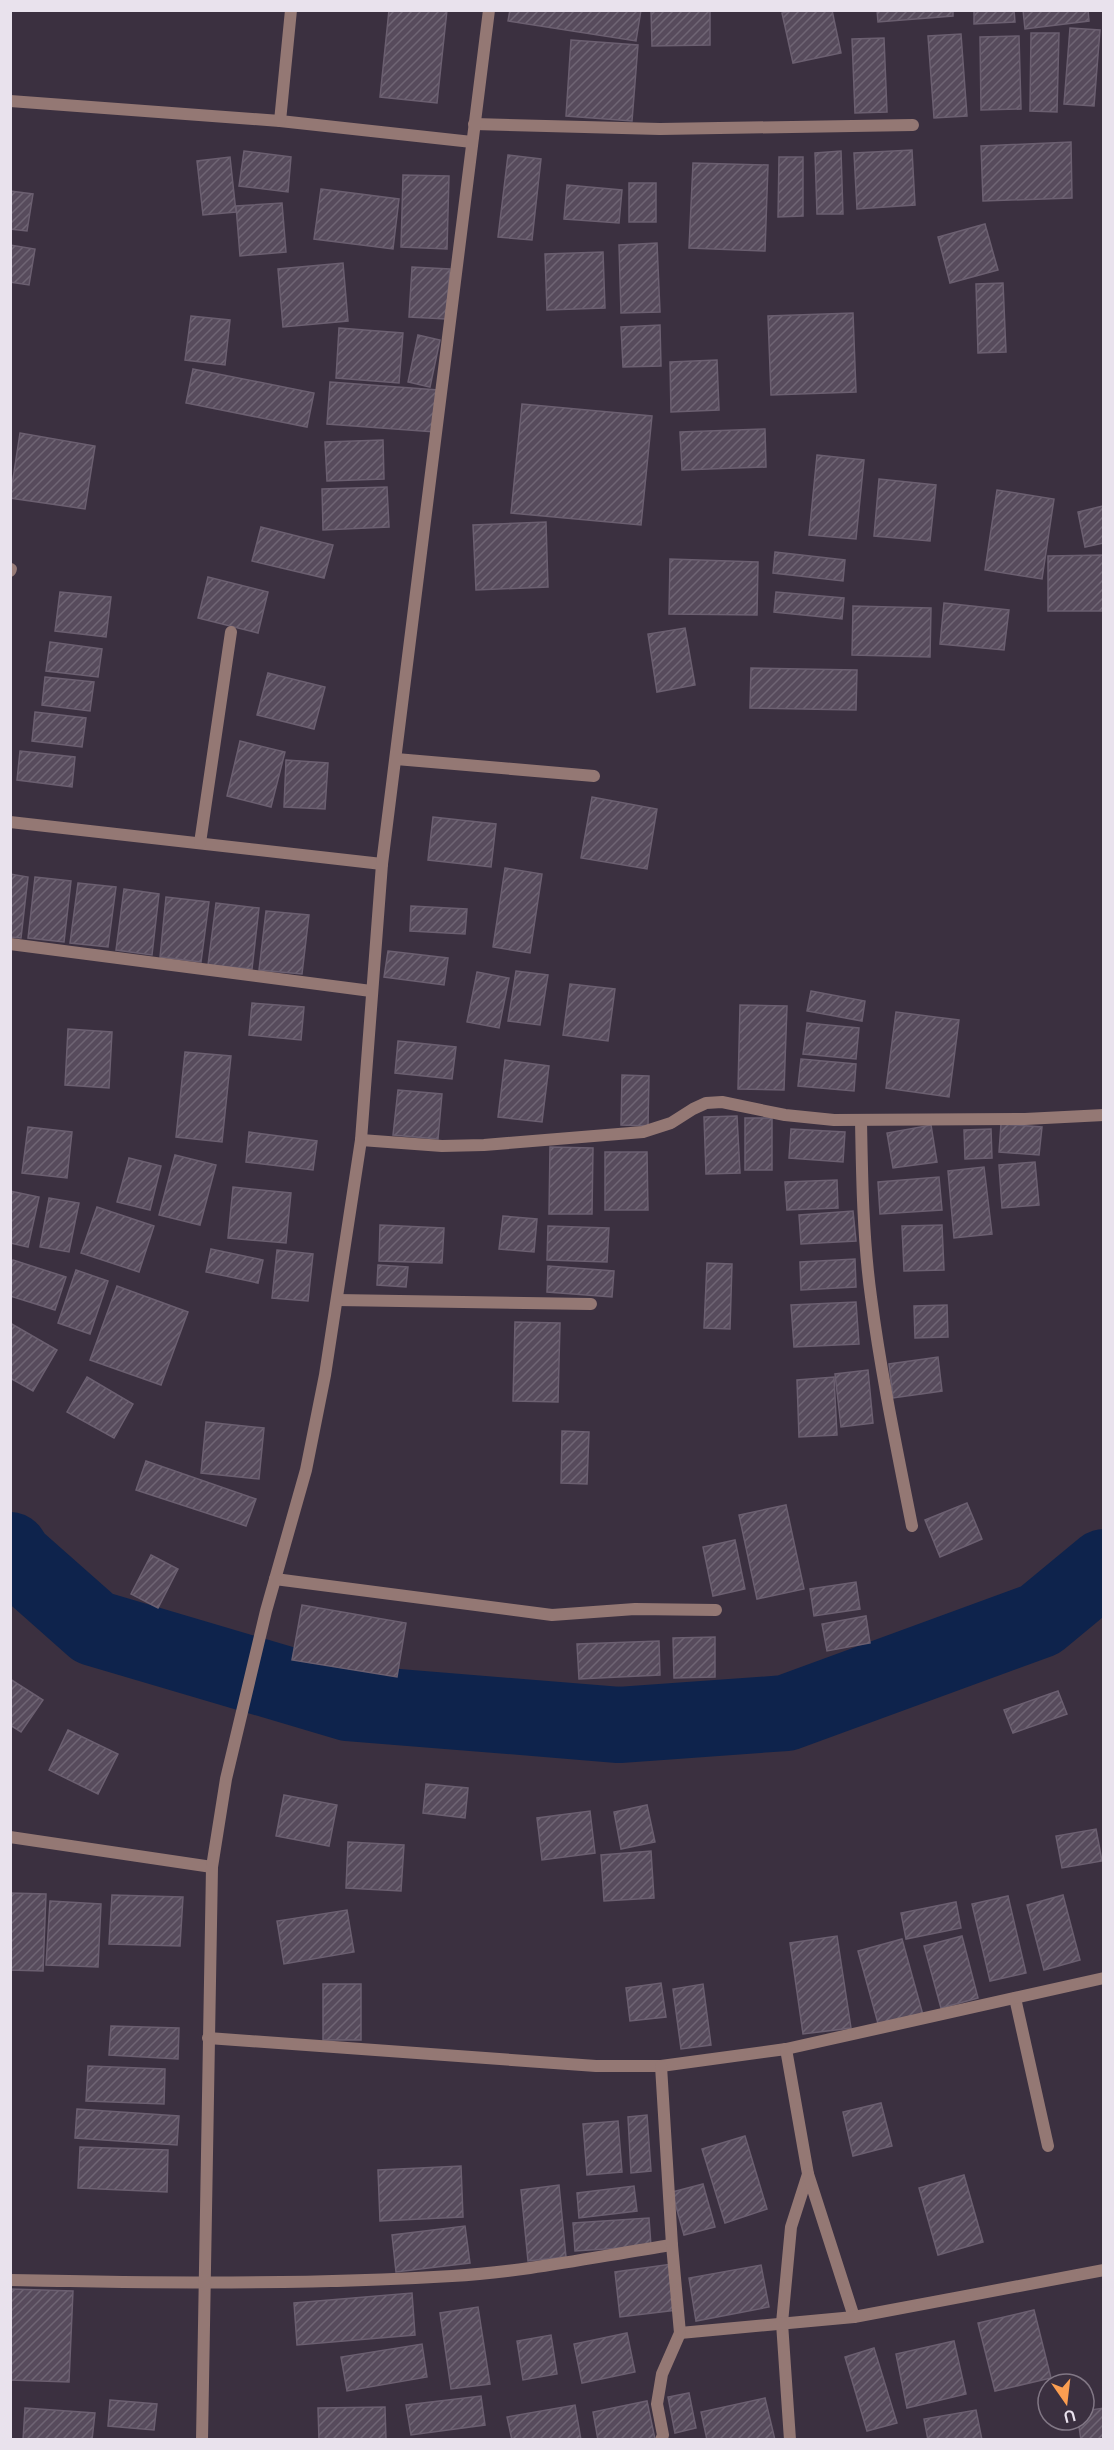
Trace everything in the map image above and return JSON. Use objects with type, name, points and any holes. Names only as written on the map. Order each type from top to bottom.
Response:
[{"type":"street","points":[[280,121],[291,10]]},
{"type":"street","points":[[202,2439],[212,1867],[226,1779],[266,1611],[306,1470],[325,1375],[361,1140],[382,864],[489,10]]},
{"type":"street","points":[[10,100],[280,121],[472,142]]},
{"type":"street","points":[[474,124],[660,129],[913,124]]},
{"type":"street","points":[[200,843],[231,632]]},
{"type":"street","points":[[396,759],[594,776]]},
{"type":"street","points":[[10,822],[382,864]]},
{"type":"street","points":[[10,944],[371,991]]},
{"type":"street","points":[[361,1140],[442,1146],[484,1145],[643,1132],[661,1128],[706,1103],[722,1102],[785,1115],[834,1120],[1025,1119],[1104,1115]]},
{"type":"street","points":[[861,1120],[862,1197],[871,1295],[886,1399],[912,1526]]},
{"type":"street","points":[[337,1300],[591,1304]]},
{"type":"street","points":[[275,1579],[552,1615],[625,1610],[716,1610]]},
{"type":"street","points":[[10,1837],[212,1867]]},
{"type":"street","points":[[208,2038],[596,2066],[661,2066],[786,2049],[1104,1978]]},
{"type":"street","points":[[1015,1998],[1048,2146]]},
{"type":"street","points":[[786,2049],[808,2174],[854,2317]]},
{"type":"street","points":[[661,2066],[680,2333],[662,2374],[657,2404],[663,2435],[661,2439]]},
{"type":"street","points":[[790,2439],[782,2323],[791,2227],[808,2174]]},
{"type":"street","points":[[10,2280],[205,2284],[453,2276],[509,2270],[672,2245]]},
{"type":"street","points":[[680,2333],[854,2317],[1104,2270]]},
{"type":"building","points":[[389,10],[447,10],[437,103],[380,97]]},
{"type":"building","points":[[510,10],[641,10],[636,41],[508,21]]},
{"type":"building","points":[[651,10],[710,10],[710,45],[652,46]]},
{"type":"building","points":[[794,10],[832,10],[841,53],[793,63],[782,13]]},
{"type":"building","points":[[877,10],[953,10],[953,16],[878,22]]},
{"type":"building","points":[[974,10],[1014,10],[1015,22],[974,24]]},
{"type":"building","points":[[1023,10],[1088,10],[1089,21],[1025,29]]},
{"type":"building","points":[[1070,28],[1100,30],[1094,106],[1064,104]]},
{"type":"building","points":[[1031,33],[1059,33],[1057,112],[1030,111]]},
{"type":"building","points":[[961,34],[967,116],[934,118],[928,36]]},
{"type":"building","points":[[1019,36],[1021,109],[981,110],[980,37]]},
{"type":"building","points":[[884,38],[887,112],[855,113],[852,39]]},
{"type":"building","points":[[571,40],[638,45],[632,121],[566,116]]},
{"type":"building","points":[[1071,142],[1072,198],[983,201],[981,146]]},
{"type":"building","points":[[912,150],[915,205],[857,209],[854,153]]},
{"type":"building","points":[[244,151],[291,157],[288,192],[239,186]]},
{"type":"building","points":[[841,151],[843,214],[817,214],[815,153]]},
{"type":"building","points":[[508,155],[541,159],[532,240],[498,237]]},
{"type":"building","points":[[230,157],[236,212],[203,215],[197,161]]},
{"type":"building","points":[[779,157],[803,157],[803,216],[778,217]]},
{"type":"building","points":[[693,163],[768,165],[765,251],[689,248]]},
{"type":"building","points":[[403,175],[449,176],[447,249],[401,247]]},
{"type":"building","points":[[629,183],[656,183],[656,222],[629,222]]},
{"type":"building","points":[[567,185],[622,190],[619,223],[564,219]]},
{"type":"building","points":[[321,189],[399,199],[393,249],[314,239]]},
{"type":"building","points":[[10,191],[33,194],[27,231],[10,229]]},
{"type":"building","points":[[282,203],[286,252],[240,256],[236,206]]},
{"type":"building","points":[[985,224],[998,270],[950,283],[938,237]]},
{"type":"building","points":[[657,243],[660,312],[621,313],[619,245]]},
{"type":"building","points":[[10,245],[35,249],[29,285],[10,282]]},
{"type":"building","points":[[603,252],[605,308],[547,310],[545,254]]},
{"type":"building","points":[[343,263],[348,321],[283,327],[278,269]]},
{"type":"building","points":[[412,267],[450,269],[446,319],[409,317]]},
{"type":"building","points":[[1003,283],[1006,352],[978,353],[976,284]]},
{"type":"building","points":[[853,313],[856,392],[771,395],[768,316]]},
{"type":"building","points":[[191,316],[230,320],[225,365],[185,360]]},
{"type":"building","points":[[660,325],[661,366],[623,367],[621,327]]},
{"type":"building","points":[[339,328],[403,333],[399,383],[336,378]]},
{"type":"building","points":[[418,335],[440,340],[430,387],[408,382]]},
{"type":"building","points":[[717,360],[719,410],[671,412],[670,362]]},
{"type":"building","points":[[193,369],[314,393],[307,427],[186,403]]},
{"type":"building","points":[[330,382],[438,390],[435,432],[327,424]]},
{"type":"building","points":[[522,404],[652,416],[641,525],[511,513]]},
{"type":"building","points":[[765,429],[766,467],[682,470],[680,432]]},
{"type":"building","points":[[20,433],[95,446],[85,509],[10,498]]},
{"type":"building","points":[[383,440],[384,479],[327,481],[325,442]]},
{"type":"building","points":[[817,455],[864,460],[856,539],[809,535]]},
{"type":"building","points":[[879,479],[936,485],[930,541],[874,536]]},
{"type":"building","points":[[387,487],[389,527],[323,530],[322,489]]},
{"type":"building","points":[[997,490],[1054,499],[1042,579],[985,570]]},
{"type":"building","points":[[1103,506],[1104,543],[1085,547],[1078,512]]},
{"type":"building","points":[[546,522],[548,587],[476,590],[473,525]]},
{"type":"building","points":[[261,527],[333,545],[324,578],[252,561]]},
{"type":"building","points":[[775,552],[845,560],[843,581],[773,573]]},
{"type":"building","points":[[1104,555],[1104,611],[1048,611],[1048,556]]},
{"type":"building","points":[[670,559],[758,562],[757,615],[669,614]]},
{"type":"building","points":[[208,577],[268,592],[258,633],[198,618]]},
{"type":"building","points":[[60,592],[111,597],[106,637],[55,631]]},
{"type":"building","points":[[776,592],[844,598],[842,619],[774,612]]},
{"type":"building","points":[[944,603],[1009,610],[1004,650],[940,644]]},
{"type":"building","points":[[853,606],[931,608],[930,657],[852,655]]},
{"type":"building","points":[[685,628],[695,685],[657,692],[648,634]]},
{"type":"building","points":[[50,642],[102,649],[98,677],[46,671]]},
{"type":"building","points":[[751,668],[857,670],[856,710],[750,708]]},
{"type":"building","points":[[268,673],[325,687],[314,729],[257,715]]},
{"type":"building","points":[[45,677],[94,682],[90,711],[42,705]]},
{"type":"building","points":[[35,712],[86,718],[82,747],[32,741]]},
{"type":"building","points":[[240,741],[285,752],[271,807],[227,796]]},
{"type":"building","points":[[20,751],[75,757],[72,787],[17,780]]},
{"type":"building","points":[[286,760],[328,763],[325,809],[284,807]]},
{"type":"building","points":[[592,797],[657,809],[647,869],[581,858]]},
{"type":"building","points":[[433,817],[496,824],[491,867],[428,860]]},
{"type":"building","points":[[505,868],[542,874],[530,953],[493,947]]},
{"type":"building","points":[[10,874],[28,877],[21,938],[10,937]]},
{"type":"building","points":[[35,877],[71,881],[64,942],[28,938]]},
{"type":"building","points":[[78,883],[116,887],[108,947],[70,943]]},
{"type":"building","points":[[124,889],[159,894],[152,955],[116,950]]},
{"type":"building","points":[[166,897],[209,902],[201,962],[160,957]]},
{"type":"building","points":[[216,903],[259,908],[252,969],[208,965]]},
{"type":"building","points":[[411,906],[467,909],[465,934],[410,931]]},
{"type":"building","points":[[266,911],[309,915],[302,974],[259,970]]},
{"type":"building","points":[[388,951],[448,958],[444,985],[384,977]]},
{"type":"building","points":[[516,971],[548,975],[540,1025],[508,1021]]},
{"type":"building","points":[[477,972],[509,978],[499,1028],[467,1022]]},
{"type":"building","points":[[570,984],[615,989],[608,1041],[563,1035]]},
{"type":"building","points":[[811,991],[865,1001],[862,1021],[807,1011]]},
{"type":"building","points":[[252,1003],[304,1007],[301,1040],[249,1035]]},
{"type":"building","points":[[740,1005],[787,1006],[784,1090],[738,1089]]},
{"type":"building","points":[[896,1012],[959,1020],[949,1097],[886,1088]]},
{"type":"building","points":[[807,1023],[859,1028],[856,1059],[803,1054]]},
{"type":"building","points":[[68,1029],[112,1032],[109,1088],[65,1085]]},
{"type":"building","points":[[398,1041],[456,1047],[452,1079],[395,1073]]},
{"type":"building","points":[[185,1052],[231,1056],[222,1142],[176,1137]]},
{"type":"building","points":[[801,1059],[856,1064],[854,1091],[798,1086]]},
{"type":"building","points":[[505,1060],[549,1066],[542,1122],[498,1117]]},
{"type":"building","points":[[622,1075],[649,1076],[648,1126],[621,1125]]},
{"type":"building","points":[[398,1090],[442,1094],[438,1139],[393,1135]]},
{"type":"building","points":[[737,1116],[740,1173],[706,1174],[704,1117]]},
{"type":"building","points":[[745,1118],[772,1118],[772,1170],[745,1170]]},
{"type":"building","points":[[1001,1124],[1042,1127],[1039,1155],[999,1152]]},
{"type":"building","points":[[931,1125],[937,1162],[893,1168],[887,1133]]},
{"type":"building","points":[[28,1127],[72,1132],[67,1178],[22,1173]]},
{"type":"building","points":[[791,1129],[845,1132],[843,1162],[789,1158]]},
{"type":"building","points":[[991,1129],[992,1158],[965,1159],[964,1130]]},
{"type":"building","points":[[249,1132],[317,1141],[313,1170],[246,1162]]},
{"type":"building","points":[[550,1147],[593,1148],[592,1214],[549,1214]]},
{"type":"building","points":[[605,1152],[647,1152],[648,1210],[605,1210]]},
{"type":"building","points":[[175,1155],[216,1165],[200,1225],[159,1215]]},
{"type":"building","points":[[129,1158],[161,1166],[150,1210],[117,1202]]},
{"type":"building","points":[[1035,1162],[1039,1205],[1002,1208],[999,1165]]},
{"type":"building","points":[[984,1167],[992,1234],[954,1238],[948,1171]]},
{"type":"building","points":[[939,1177],[942,1210],[880,1214],[878,1182]]},
{"type":"building","points":[[837,1180],[838,1208],[787,1210],[785,1182]]},
{"type":"building","points":[[233,1187],[291,1193],[286,1243],[228,1238]]},
{"type":"building","points":[[10,1191],[39,1197],[28,1247],[10,1243]]},
{"type":"building","points":[[49,1198],[79,1203],[69,1252],[40,1247]]},
{"type":"building","points":[[97,1207],[154,1226],[139,1272],[81,1253]]},
{"type":"building","points":[[853,1211],[856,1241],[801,1244],[799,1215]]},
{"type":"building","points":[[503,1216],[537,1219],[534,1252],[499,1249]]},
{"type":"building","points":[[380,1225],[444,1228],[442,1263],[379,1261]]},
{"type":"building","points":[[942,1225],[944,1270],[904,1271],[902,1226]]},
{"type":"building","points":[[548,1226],[609,1228],[607,1262],[547,1260]]},
{"type":"building","points":[[211,1249],[263,1260],[258,1283],[206,1272]]},
{"type":"building","points":[[277,1250],[313,1254],[308,1301],[272,1298]]},
{"type":"building","points":[[855,1259],[856,1287],[801,1290],[800,1262]]},
{"type":"building","points":[[13,1260],[66,1277],[55,1310],[10,1296],[10,1267]]},
{"type":"building","points":[[707,1263],[732,1264],[730,1329],[704,1328]]},
{"type":"building","points":[[378,1265],[408,1267],[406,1287],[377,1285]]},
{"type":"building","points":[[548,1266],[614,1271],[612,1297],[547,1292]]},
{"type":"building","points":[[76,1270],[108,1281],[90,1334],[58,1323]]},
{"type":"building","points":[[117,1286],[188,1312],[161,1385],[90,1360]]},
{"type":"building","points":[[856,1302],[859,1344],[794,1347],[791,1305]]},
{"type":"building","points":[[947,1305],[948,1337],[915,1338],[914,1306]]},
{"type":"building","points":[[515,1322],[560,1323],[558,1402],[513,1401]]},
{"type":"building","points":[[10,1323],[57,1350],[33,1391],[10,1378]]},
{"type":"building","points":[[938,1357],[942,1391],[893,1398],[889,1364]]},
{"type":"building","points":[[868,1370],[873,1423],[841,1427],[835,1374]]},
{"type":"building","points":[[87,1377],[133,1404],[114,1438],[67,1412]]},
{"type":"building","points":[[834,1377],[837,1435],[799,1437],[797,1380]]},
{"type":"building","points":[[206,1422],[264,1428],[259,1479],[201,1473]]},
{"type":"building","points":[[562,1431],[589,1432],[587,1484],[561,1483]]},
{"type":"building","points":[[146,1461],[256,1499],[246,1526],[136,1490]]},
{"type":"building","points":[[967,1503],[982,1539],[940,1557],[925,1520]]},
{"type":"building","points":[[786,1505],[804,1589],[757,1599],[739,1515]]},
{"type":"building","points":[[735,1540],[745,1589],[713,1596],[703,1547]]},
{"type":"building","points":[[151,1555],[178,1569],[158,1608],[131,1594]]},
{"type":"building","points":[[856,1582],[860,1609],[814,1616],[810,1589]]},
{"type":"building","points":[[302,1605],[406,1623],[397,1677],[292,1660]]},
{"type":"building","points":[[866,1616],[870,1643],[827,1651],[822,1624]]},
{"type":"building","points":[[715,1637],[715,1677],[674,1678],[673,1638]]},
{"type":"building","points":[[659,1641],[660,1675],[579,1679],[577,1644]]},
{"type":"building","points":[[10,1679],[43,1700],[21,1732],[10,1725]]},
{"type":"building","points":[[1058,1691],[1067,1714],[1013,1733],[1004,1710]]},
{"type":"building","points":[[68,1730],[118,1754],[98,1794],[49,1770]]},
{"type":"building","points":[[426,1784],[468,1788],[465,1818],[423,1813]]},
{"type":"building","points":[[284,1795],[337,1805],[329,1846],[276,1836]]},
{"type":"building","points":[[647,1805],[655,1842],[621,1849],[614,1812]]},
{"type":"building","points":[[590,1811],[595,1853],[542,1860],[537,1818]]},
{"type":"building","points":[[1096,1829],[1102,1861],[1062,1868],[1056,1836]]},
{"type":"building","points":[[348,1842],[404,1845],[401,1891],[346,1888]]},
{"type":"building","points":[[651,1851],[654,1898],[604,1901],[601,1855]]},
{"type":"building","points":[[10,1893],[46,1894],[43,1971],[10,1970]]},
{"type":"building","points":[[112,1895],[183,1897],[180,1946],[109,1944]]},
{"type":"building","points":[[1063,1895],[1080,1960],[1044,1970],[1027,1905]]},
{"type":"building","points":[[1008,1896],[1026,1973],[990,1981],[972,1904]]},
{"type":"building","points":[[50,1901],[101,1904],[98,1967],[46,1965]]},
{"type":"building","points":[[956,1902],[961,1928],[906,1939],[901,1913]]},
{"type":"building","points":[[347,1910],[354,1952],[284,1964],[277,1921]]},
{"type":"building","points":[[837,1936],[851,2028],[803,2034],[790,1943]]},
{"type":"building","points":[[962,1936],[978,1998],[941,2008],[924,1946]]},
{"type":"building","points":[[902,1939],[923,2015],[879,2027],[858,1951]]},
{"type":"building","points":[[661,1983],[666,2017],[630,2021],[626,1988]]},
{"type":"building","points":[[323,1984],[361,1984],[361,2040],[323,2040]]},
{"type":"building","points":[[703,1984],[711,2045],[681,2049],[673,1989]]},
{"type":"building","points":[[111,2026],[179,2028],[178,2059],[109,2055]]},
{"type":"building","points":[[88,2066],[165,2069],[164,2104],[86,2101]]},
{"type":"building","points":[[881,2103],[892,2146],[853,2156],[843,2112]]},
{"type":"building","points":[[77,2109],[179,2116],[177,2145],[75,2138]]},
{"type":"building","points":[[647,2115],[651,2171],[631,2173],[628,2117]]},
{"type":"building","points":[[618,2121],[622,2172],[587,2175],[583,2124]]},
{"type":"building","points":[[745,2136],[767,2209],[725,2223],[702,2149]]},
{"type":"building","points":[[80,2147],[168,2150],[167,2192],[78,2188]]},
{"type":"building","points":[[461,2166],[463,2217],[380,2221],[378,2170]]},
{"type":"building","points":[[964,2175],[983,2242],[938,2255],[919,2188]]},
{"type":"building","points":[[703,2184],[715,2227],[684,2235],[672,2192]]},
{"type":"building","points":[[559,2185],[566,2257],[528,2261],[521,2190]]},
{"type":"building","points":[[634,2186],[637,2211],[579,2218],[577,2193]]},
{"type":"building","points":[[649,2218],[651,2246],[575,2251],[573,2223]]},
{"type":"building","points":[[465,2226],[470,2263],[396,2272],[392,2235]]},
{"type":"building","points":[[672,2264],[677,2310],[620,2317],[615,2272]]},
{"type":"building","points":[[761,2265],[769,2307],[696,2321],[689,2278]]},
{"type":"building","points":[[10,2289],[73,2291],[69,2382],[10,2380]]},
{"type":"building","points":[[412,2293],[415,2335],[297,2345],[294,2303]]},
{"type":"building","points":[[478,2307],[490,2384],[451,2389],[440,2313]]},
{"type":"building","points":[[1034,2310],[1050,2372],[1036,2372],[1036,2381],[995,2391],[978,2323]]},
{"type":"building","points":[[627,2333],[635,2372],[582,2383],[574,2344]]},
{"type":"building","points":[[551,2335],[557,2374],[523,2380],[517,2341]]},
{"type":"building","points":[[954,2341],[966,2394],[907,2408],[896,2354]]},
{"type":"building","points":[[422,2344],[427,2377],[347,2391],[341,2357]]},
{"type":"building","points":[[874,2348],[897,2423],[867,2431],[845,2357]]},
{"type":"building","points":[[689,2393],[696,2428],[675,2433],[668,2397]]},
{"type":"building","points":[[481,2396],[485,2425],[411,2435],[406,2405]]},
{"type":"building","points":[[765,2398],[775,2440],[707,2440],[701,2412]]},
{"type":"building","points":[[110,2400],[157,2404],[154,2430],[108,2426]]},
{"type":"building","points":[[647,2401],[655,2439],[598,2440],[593,2412]]},
{"type":"building","points":[[575,2405],[581,2440],[512,2440],[507,2417]]},
{"type":"building","points":[[385,2407],[386,2440],[319,2440],[318,2408]]},
{"type":"building","points":[[25,2408],[95,2413],[92,2440],[23,2440]]},
{"type":"building","points":[[1104,2408],[1104,2440],[1081,2440],[1080,2432],[1096,2432],[1096,2409]]},
{"type":"building","points":[[976,2410],[982,2440],[928,2440],[924,2419]]},
{"type":"waterway","points":[[10,1550],[16,1559],[94,1628],[348,1703],[619,1725],[786,1713],[1040,1620],[1104,1567]]}]
